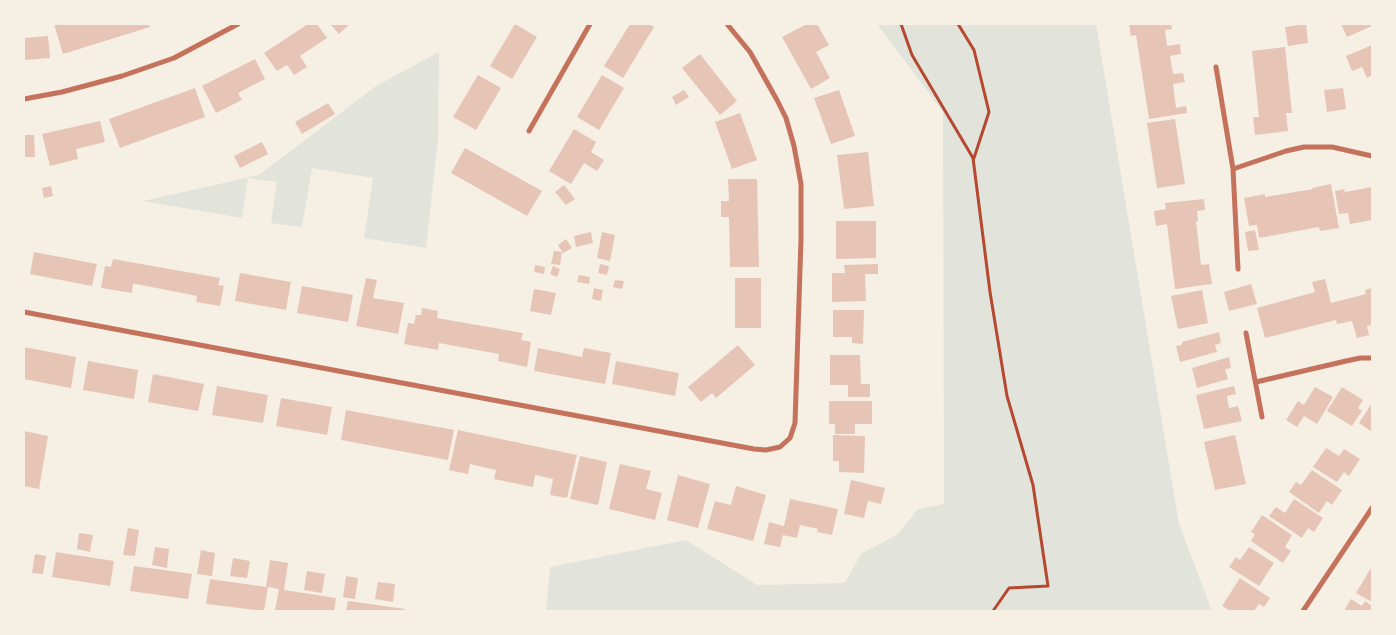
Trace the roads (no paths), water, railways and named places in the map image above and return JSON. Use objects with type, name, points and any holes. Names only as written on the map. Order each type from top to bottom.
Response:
[{"type":"street","points":[[24,98],[71,90],[122,76],[174,58],[238,24]]},
{"type":"street","points":[[529,131],[590,24]]},
{"type":"street","points":[[24,312],[754,450],[770,450],[783,446],[792,434],[795,423],[801,239],[800,178],[790,132],[777,100],[750,52],[727,24]]},
{"type":"street","points":[[1216,67],[1233,169],[1238,269]]},
{"type":"street","points":[[1233,169],[1286,151],[1304,147],[1332,147],[1372,156]]},
{"type":"street","points":[[1246,333],[1262,417]]},
{"type":"street","points":[[1256,382],[1360,358],[1372,358]]},
{"type":"street","points":[[1303,611],[1372,508]]}]
